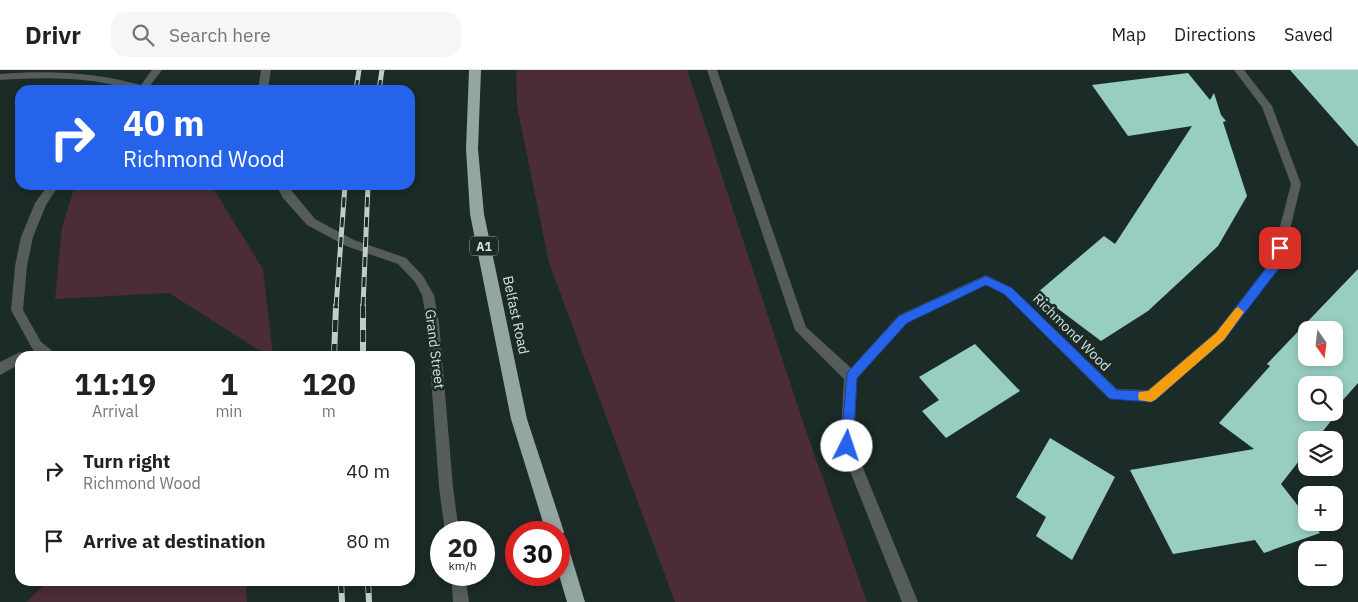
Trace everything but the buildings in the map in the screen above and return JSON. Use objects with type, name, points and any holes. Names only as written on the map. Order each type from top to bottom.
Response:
[{"type":"highway","name":"Belfast Road","points":[[475,70],[472,149],[477,214],[519,419],[551,521]]},
{"type":"highway","points":[[570,582],[576,602]]},
{"type":"street","points":[[148,85],[157,70]]},
{"type":"street","points":[[264,85],[266,70]]},
{"type":"street","points":[[712,70],[801,330],[852,377],[847,446],[910,602]]},
{"type":"street","name":"Richmond Wood","points":[[852,377],[903,319],[986,280],[1008,291],[1114,395],[1151,396],[1220,336],[1276,264],[1296,184],[1267,106],[1239,70]]},
{"type":"street","points":[[0,77],[60,74],[100,79],[125,85]]},
{"type":"street","points":[[44,351],[37,346],[17,310],[20,266],[27,238],[41,203],[50,190]]},
{"type":"street","name":"Grand Street","points":[[284,190],[311,222],[350,243],[402,261],[419,279],[428,295],[434,332],[446,487],[451,521]]},
{"type":"street","points":[[28,351],[37,346]]},
{"type":"street","points":[[0,369],[15,359]]},
{"type":"street","points":[[459,586],[461,602]]},
{"type":"shaded area","points":[[516,70],[687,70],[806,431],[867,602],[675,602],[549,263],[517,106]]},
{"type":"shaded area","points":[[73,190],[214,190],[263,269],[272,351],[260,351],[169,293],[55,299],[62,227]]},
{"type":"shaded area","points":[[43,586],[246,586],[247,602],[26,602]]},
{"type":"railway","points":[[357,85],[359,70]]},
{"type":"railway","points":[[380,85],[382,70]]},
{"type":"railway","points":[[336,307],[345,190]]},
{"type":"railway","points":[[363,307],[368,190]]},
{"type":"railway","points":[[334,351],[336,306]]},
{"type":"railway","points":[[363,307],[363,351]]},
{"type":"railway","points":[[341,586],[342,602]]},
{"type":"railway","points":[[368,586],[369,602]]},
{"type":"slow traffic","points":[[1144,396],[1151,396],[1220,336],[1238,312]]},
{"type":"route","points":[[847,446],[852,377],[903,319],[986,280],[1008,291],[1114,395],[1151,396],[1220,336],[1276,264],[1280,248]]}]
